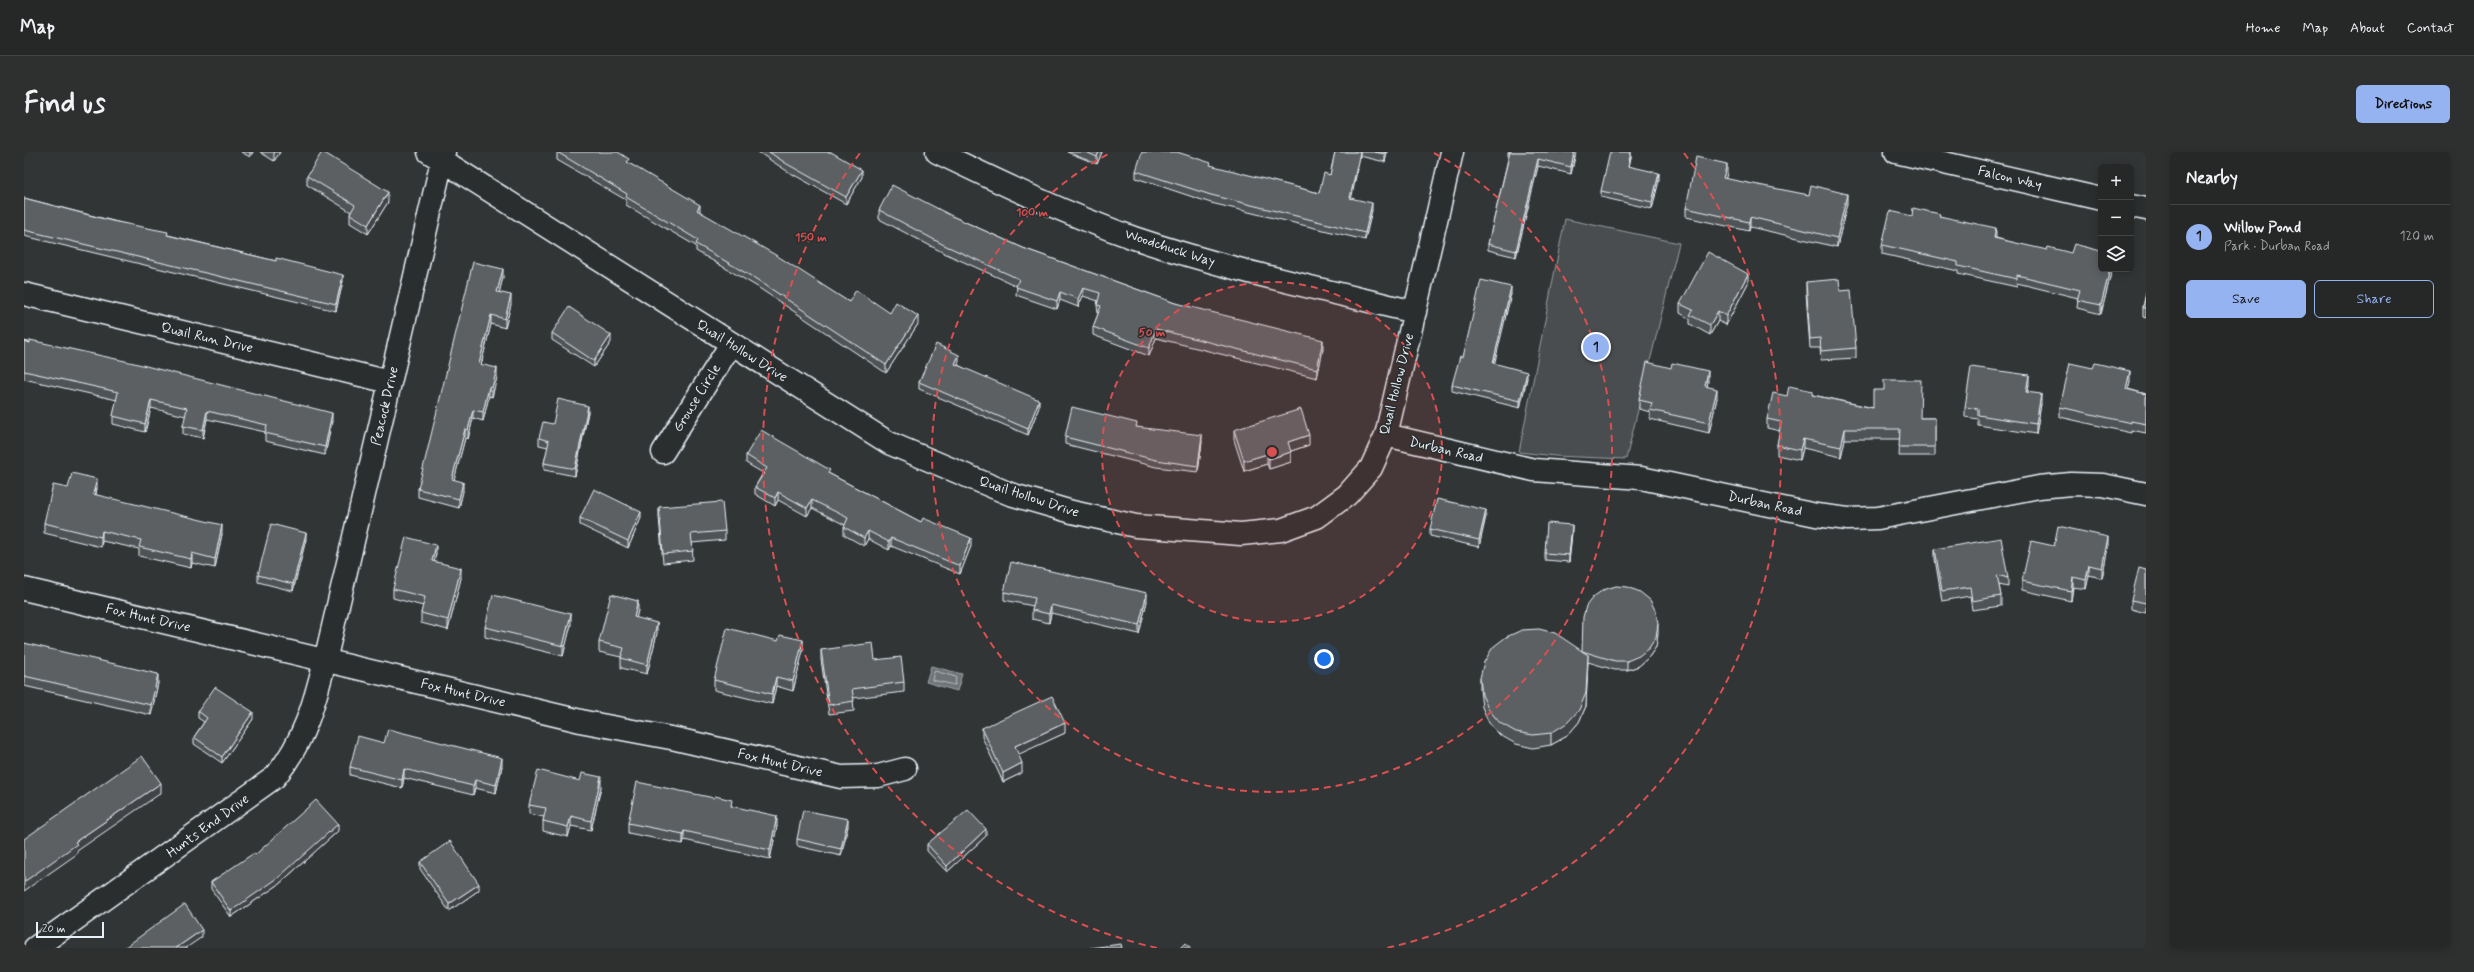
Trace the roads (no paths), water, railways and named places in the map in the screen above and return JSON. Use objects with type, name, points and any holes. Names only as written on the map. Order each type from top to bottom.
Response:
[{"type":"street","name":"Woodchuck Way","points":[[937,152],[1058,208],[1133,237],[1283,282],[1415,312]]},
{"type":"street","name":"Quail Hollow Drive","points":[[439,155],[731,344],[889,443],[949,470],[1010,494],[1072,512],[1136,526],[1200,533],[1241,534],[1281,530],[1317,517],[1347,495],[1370,468],[1386,435],[1452,152]]},
{"type":"street","name":"Falcon Way","points":[[1896,152],[2098,198]]},
{"type":"street","name":"Peacock Drive","points":[[325,660],[390,382],[439,155]]},
{"type":"street","points":[[2134,207],[2146,209]]},
{"type":"street","name":"Quail Run Drive","points":[[24,294],[390,382]]},
{"type":"street","name":"Grouse Circle","points":[[663,452],[731,344]]},
{"type":"street","name":"Durban Road","points":[[1386,435],[1534,470],[1648,479],[1816,515],[1848,519],[1878,518],[2039,487],[2071,484],[2103,485],[2146,494]]},
{"type":"street","name":"Fox Hunt Drive","points":[[24,589],[585,722],[676,738],[841,777],[878,776],[904,769]]},
{"type":"street","name":"Hunts End Drive","points":[[35,948],[275,777],[292,755],[309,720],[325,660]]},
{"type":"water","points":[[931,666],[962,674],[957,691],[926,682]]},
{"type":"place","name":"Willow Pond","points":[[1596,347]]}]
